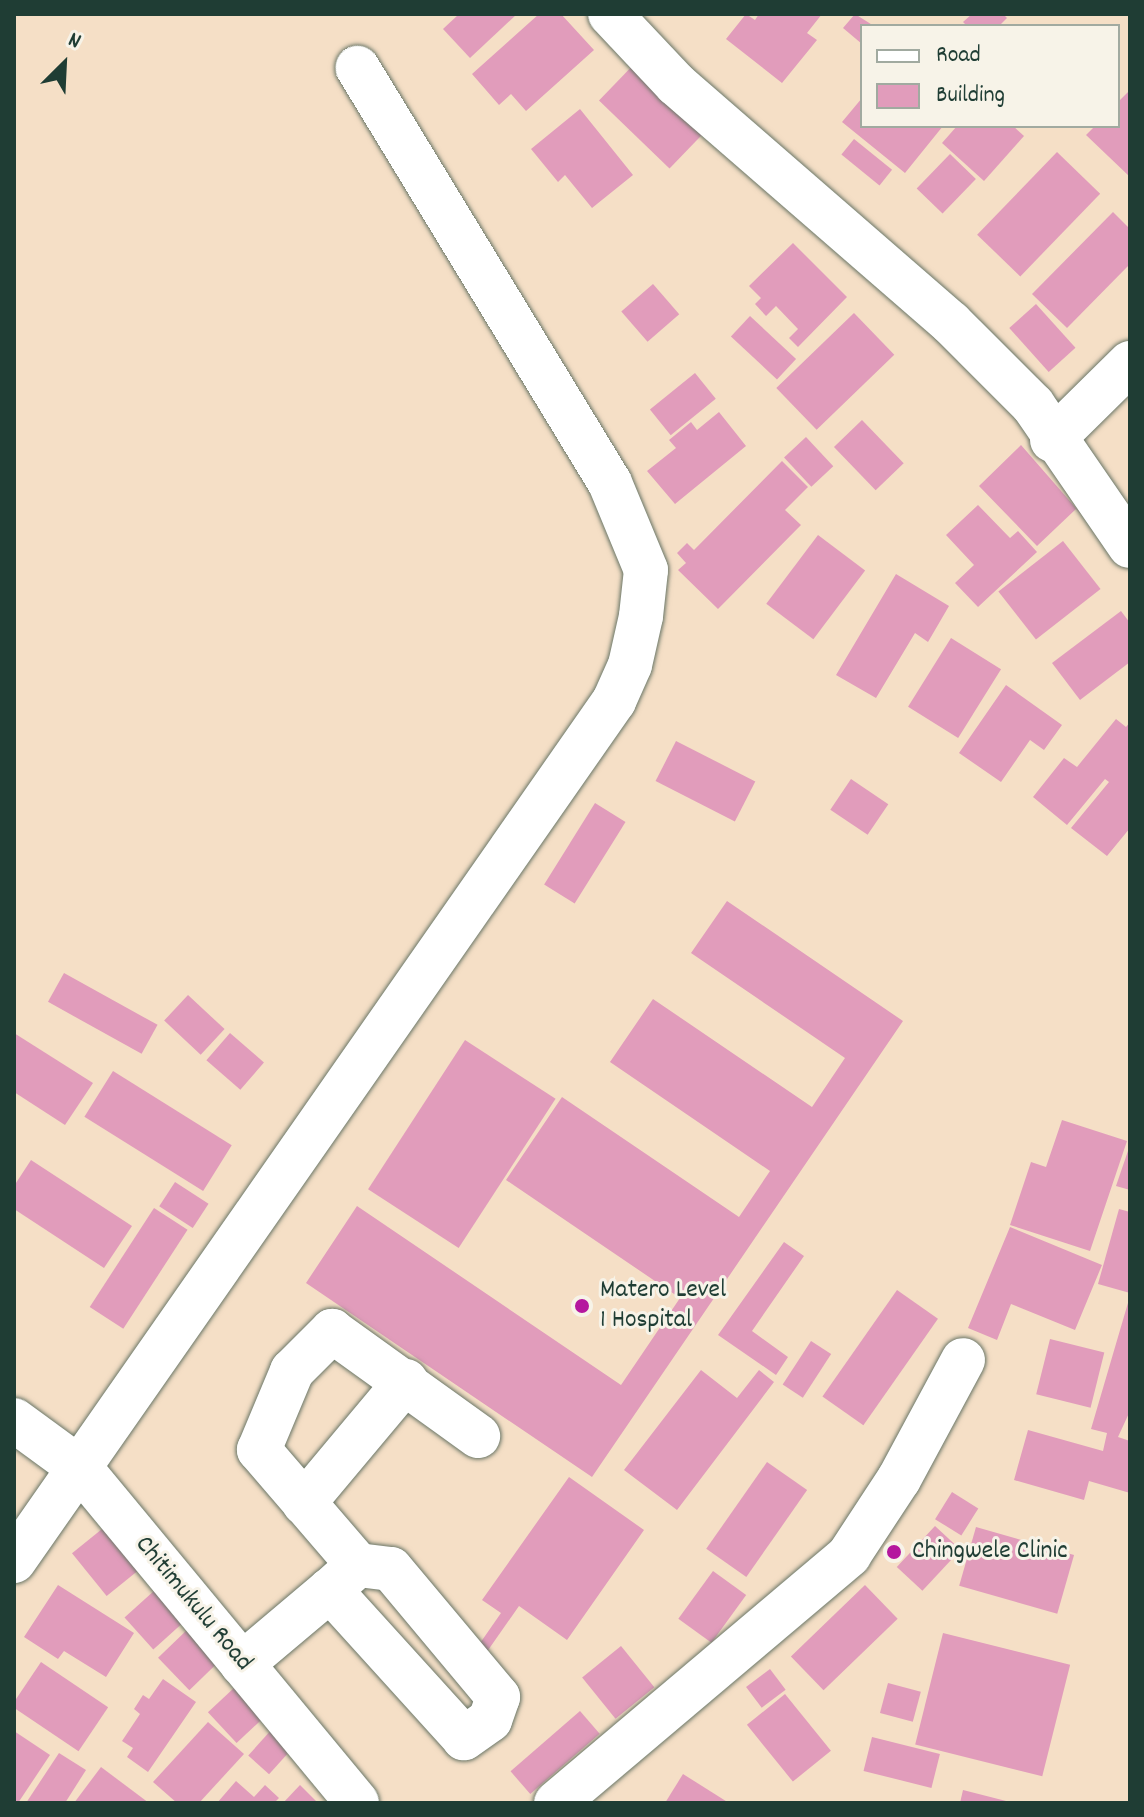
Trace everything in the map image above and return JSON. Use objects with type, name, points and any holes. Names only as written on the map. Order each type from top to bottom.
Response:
[{"type":"street","points":[[610,14],[676,84],[951,323],[1033,405],[1052,440],[1130,546]]},
{"type":"street","points":[[14,1561],[614,701],[630,665],[641,616],[646,570],[610,483],[358,68]]},
{"type":"street","points":[[1052,440],[1130,363]]},
{"type":"street","points":[[242,1664],[344,1578],[304,1503],[259,1450],[292,1371],[332,1331],[406,1381],[478,1436]]},
{"type":"street","points":[[556,1803],[849,1555],[899,1479],[963,1360]]},
{"type":"street","points":[[304,1503],[406,1381]]},
{"type":"street","name":"Chitimukulu Road","points":[[14,1420],[81,1469],[357,1803]]},
{"type":"building","points":[[459,14],[517,14],[470,58],[443,29]]},
{"type":"building","points":[[539,14],[561,14],[594,50],[526,111],[511,94],[499,105],[472,74]]},
{"type":"building","points":[[746,14],[755,20],[759,14],[822,14],[807,33],[817,40],[782,83],[726,39]]},
{"type":"building","points":[[855,14],[871,24],[860,24],[860,42],[843,28]]},
{"type":"building","points":[[972,14],[1003,14],[1007,18],[1001,24],[963,22]]},
{"type":"building","points":[[640,58],[710,126],[670,169],[599,100]]},
{"type":"building","points":[[1130,90],[1130,177],[1086,135],[1093,128],[1120,128],[1120,100]]},
{"type":"building","points":[[860,100],[860,128],[941,128],[905,173],[842,122]]},
{"type":"building","points":[[580,109],[633,175],[592,208],[565,175],[558,182],[531,149]]},
{"type":"building","points":[[955,128],[1015,128],[1024,136],[984,181],[942,143]]},
{"type":"building","points":[[854,139],[892,170],[879,185],[841,155]]},
{"type":"building","points":[[1057,152],[1100,194],[1020,276],[977,235]]},
{"type":"building","points":[[950,154],[976,179],[943,214],[917,189]]},
{"type":"building","points":[[1113,212],[1130,229],[1130,264],[1067,328],[1032,294]]},
{"type":"building","points":[[793,243],[847,297],[798,347],[789,338],[798,329],[776,306],[766,316],[755,304],[761,298],[749,286]]},
{"type":"building","points":[[653,284],[679,314],[648,342],[621,312]]},
{"type":"building","points":[[1036,304],[1075,348],[1049,372],[1009,328]]},
{"type":"building","points":[[854,313],[894,355],[817,430],[776,388]]},
{"type":"building","points":[[750,316],[796,359],[777,379],[731,336]]},
{"type":"building","points":[[695,373],[716,399],[671,435],[650,410]]},
{"type":"building","points":[[719,412],[746,446],[675,504],[647,471],[676,448],[669,440],[691,422],[697,430]]},
{"type":"building","points":[[862,420],[904,463],[876,490],[834,447]]},
{"type":"building","points":[[806,437],[833,466],[811,487],[784,457]]},
{"type":"building","points":[[1021,445],[1082,515],[1076,509],[1037,546],[979,486]]},
{"type":"building","points":[[782,461],[808,487],[785,510],[801,525],[718,609],[678,570],[686,563],[677,553],[687,543],[694,550]]},
{"type":"building","points":[[978,505],[1010,538],[1018,531],[1037,552],[978,607],[955,583],[974,565],[946,535]]},
{"type":"building","points":[[818,535],[865,571],[813,639],[766,604]]},
{"type":"building","points":[[1063,541],[1101,589],[1036,640],[998,591]]},
{"type":"building","points":[[896,574],[949,606],[928,642],[915,633],[876,698],[836,675]]},
{"type":"building","points":[[1121,611],[1130,623],[1130,662],[1080,700],[1052,663]]},
{"type":"building","points":[[951,638],[1001,669],[958,738],[908,707]]},
{"type":"building","points":[[1006,685],[1062,725],[1044,750],[1030,740],[1001,782],[959,753]]},
{"type":"building","points":[[1116,719],[1126,727],[1130,722],[1130,828],[1107,856],[1071,828],[1109,782],[1105,779],[1067,825],[1033,797],[1064,758],[1077,767]]},
{"type":"building","points":[[676,741],[755,781],[735,822],[656,781]]},
{"type":"building","points":[[851,779],[888,804],[868,835],[830,810]]},
{"type":"building","points":[[595,803],[626,822],[575,903],[544,884]]},
{"type":"building","points":[[727,901],[903,1021],[592,1477],[306,1283],[357,1206],[621,1385],[680,1298],[506,1180],[562,1097],[739,1217],[770,1171],[610,1062],[653,999],[812,1107],[845,1058],[691,953]]},
{"type":"building","points":[[64,973],[158,1025],[142,1054],[48,1002]]},
{"type":"building","points":[[188,995],[225,1029],[201,1055],[164,1021]]},
{"type":"building","points":[[14,1033],[93,1083],[65,1125],[14,1092]]},
{"type":"building","points":[[230,1033],[264,1063],[240,1090],[206,1060]]},
{"type":"building","points":[[465,1040],[556,1099],[459,1248],[368,1189]]},
{"type":"building","points":[[113,1071],[232,1145],[203,1191],[84,1117]]},
{"type":"building","points":[[1062,1120],[1127,1141],[1090,1251],[1010,1225],[1031,1162],[1046,1167]]},
{"type":"building","points":[[1130,1145],[1130,1190],[1116,1186]]},
{"type":"building","points":[[31,1160],[132,1226],[104,1268],[14,1209],[14,1186]]},
{"type":"building","points":[[175,1182],[209,1204],[193,1228],[159,1206]]},
{"type":"building","points":[[154,1208],[188,1230],[123,1329],[90,1307]]},
{"type":"building","points":[[1119,1209],[1130,1212],[1130,1293],[1098,1284]]},
{"type":"building","points":[[1010,1227],[1102,1265],[1075,1330],[1011,1304],[997,1340],[968,1328]]},
{"type":"building","points":[[784,1242],[804,1256],[752,1331],[788,1357],[776,1375],[718,1335]]},
{"type":"building","points":[[897,1290],[938,1319],[863,1425],[822,1396]]},
{"type":"building","points":[[1130,1296],[1130,1411],[1118,1437],[1130,1441],[1130,1493],[1089,1481],[1084,1500],[1014,1480],[1028,1430],[1103,1451],[1107,1433],[1091,1429]]},
{"type":"building","points":[[1050,1339],[1104,1353],[1091,1408],[1036,1394]]},
{"type":"building","points":[[811,1341],[831,1354],[803,1398],[783,1385]]},
{"type":"building","points":[[701,1370],[737,1398],[759,1370],[774,1382],[677,1510],[624,1470]]},
{"type":"building","points":[[767,1462],[807,1490],[746,1577],[706,1549]]},
{"type":"building","points":[[569,1477],[644,1530],[567,1640],[519,1606],[477,1666],[469,1659],[501,1613],[482,1600]]},
{"type":"building","points":[[952,1492],[978,1508],[961,1536],[935,1519]]},
{"type":"building","points":[[107,1525],[142,1568],[107,1596],[72,1553]]},
{"type":"building","points":[[935,1526],[961,1550],[922,1591],[897,1567]]},
{"type":"building","points":[[976,1527],[1074,1555],[1057,1614],[959,1586]]},
{"type":"building","points":[[713,1571],[746,1595],[711,1643],[678,1619]]},
{"type":"building","points":[[58,1585],[134,1633],[106,1677],[64,1651],[58,1659],[24,1637]]},
{"type":"building","points":[[865,1585],[898,1619],[824,1690],[791,1657]]},
{"type":"building","points":[[155,1590],[184,1622],[153,1649],[125,1617]]},
{"type":"building","points":[[189,1628],[220,1660],[189,1690],[158,1658]]},
{"type":"building","points":[[943,1633],[1070,1665],[1042,1776],[915,1745]]},
{"type":"building","points":[[621,1646],[654,1687],[615,1719],[582,1677]]},
{"type":"building","points":[[41,1662],[108,1707],[79,1751],[14,1708],[14,1702]]},
{"type":"building","points":[[770,1669],[786,1690],[762,1708],[746,1687]]},
{"type":"building","points":[[163,1679],[196,1702],[148,1772],[127,1757],[133,1748],[122,1741],[140,1714],[134,1709],[143,1695],[149,1699]]},
{"type":"building","points":[[888,1683],[921,1692],[913,1722],[880,1713]]},
{"type":"building","points":[[235,1687],[264,1718],[237,1743],[208,1712]]},
{"type":"building","points":[[785,1694],[831,1751],[793,1782],[747,1725]]},
{"type":"building","points":[[580,1711],[600,1734],[530,1794],[511,1771]]},
{"type":"building","points":[[208,1722],[244,1754],[199,1803],[177,1803],[153,1782]]},
{"type":"building","points":[[273,1728],[294,1747],[269,1774],[248,1755]]},
{"type":"building","points":[[14,1731],[50,1755],[18,1803],[14,1803]]},
{"type":"building","points":[[872,1737],[940,1754],[931,1788],[864,1771]]},
{"type":"building","points":[[59,1753],[86,1770],[65,1803],[26,1803]]},
{"type":"building","points":[[101,1767],[149,1803],[74,1803]]},
{"type":"building","points":[[683,1774],[729,1803],[665,1803]]},
{"type":"building","points":[[236,1781],[254,1797],[265,1785],[279,1798],[274,1803],[217,1803]]},
{"type":"building","points":[[300,1785],[318,1803],[283,1803]]},
{"type":"building","points":[[963,1790],[1010,1802],[960,1803]]},
{"type":"place","name":"Matero Level 1 Hospital","points":[[582,1306]]},
{"type":"place","name":"Chingwele Clinic","points":[[894,1552]]}]
